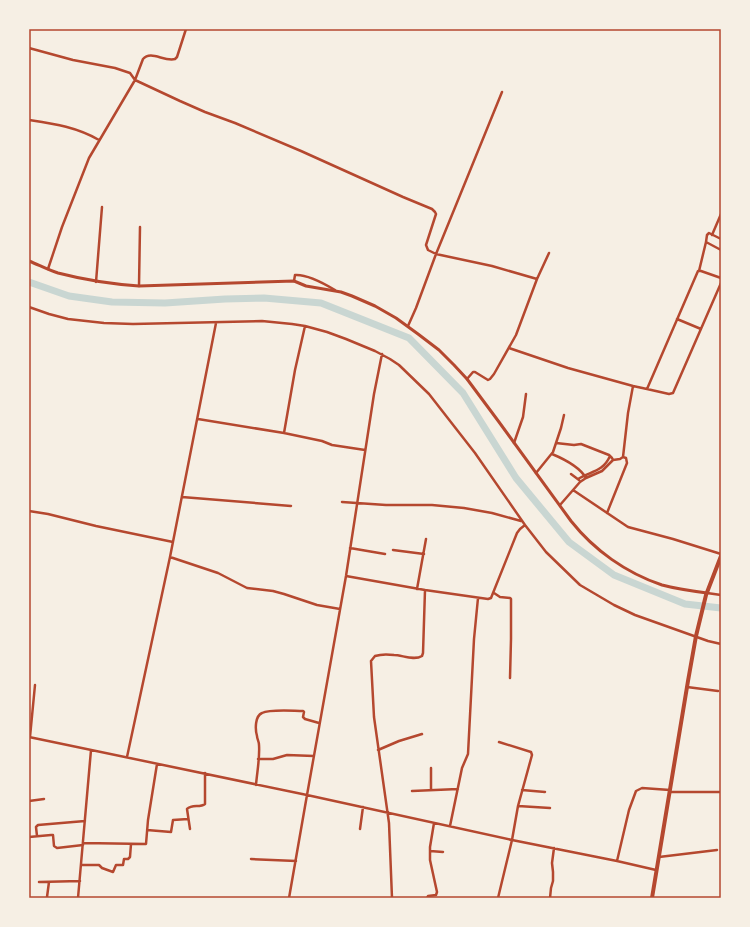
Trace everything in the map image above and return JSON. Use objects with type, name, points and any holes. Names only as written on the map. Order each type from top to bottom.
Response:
[{"type":"highway","points":[[652,898],[696,636],[707,594],[721,557]]},
{"type":"street","points":[[48,269],[89,158],[135,80],[143,59],[147,55],[168,60],[175,59],[186,29]]},
{"type":"street","points":[[29,48],[130,73],[135,80],[206,112],[301,151],[390,192],[432,209],[436,214],[426,245],[428,250],[436,254],[492,266],[537,279]]},
{"type":"street","points":[[408,326],[502,92]]},
{"type":"street","points":[[29,120],[72,128],[99,140]]},
{"type":"street","points":[[96,282],[102,207]]},
{"type":"street","points":[[712,235],[721,214]]},
{"type":"street","points":[[139,286],[140,227]]},
{"type":"street","points":[[647,389],[699,271],[707,235],[709,233],[721,239]]},
{"type":"street","points":[[706,242],[721,250]]},
{"type":"street","points":[[467,379],[473,371],[490,380],[516,335],[537,279],[549,253]]},
{"type":"street","points":[[29,261],[57,273],[96,282],[114,284],[139,286],[294,281],[306,286],[335,290]]},
{"type":"street","points":[[699,271],[721,278]]},
{"type":"street","points":[[294,281],[295,275],[300,275],[318,281],[335,290],[375,306],[408,326],[439,350],[467,379],[500,422],[571,521],[584,536],[608,556],[625,568],[663,585],[707,594],[721,595]]},
{"type":"street","points":[[509,348],[568,368],[633,386],[669,394],[673,393],[702,329],[721,282]]},
{"type":"street","points":[[29,307],[56,316],[98,323],[216,323],[262,321],[292,324],[305,326],[346,338],[382,354],[399,365],[434,400],[475,453],[525,525],[549,555],[575,581],[584,588],[635,615],[708,641],[721,644]]},
{"type":"street","points":[[677,319],[702,329]]},
{"type":"street","points":[[127,758],[174,542],[216,323]]},
{"type":"street","points":[[284,433],[295,370],[305,326]]},
{"type":"street","points":[[289,898],[346,576],[374,394],[382,354]]},
{"type":"street","points":[[607,512],[627,463],[626,458],[623,456],[633,386]]},
{"type":"street","points":[[514,443],[523,417],[526,394]]},
{"type":"street","points":[[536,473],[552,454],[564,415]]},
{"type":"street","points":[[198,419],[284,433],[322,441],[332,445],[365,450]]},
{"type":"street","points":[[556,443],[574,445],[581,444],[610,456],[612,460]]},
{"type":"street","points":[[552,454],[574,465],[585,476]]},
{"type":"street","points":[[560,505],[573,490],[579,480],[604,466],[610,456]]},
{"type":"street","points":[[585,476],[602,471],[612,460],[620,459],[623,456]]},
{"type":"street","points":[[571,474],[579,480]]},
{"type":"street","points":[[573,490],[625,525],[673,539],[721,557]]},
{"type":"street","points":[[182,497],[291,506]]},
{"type":"street","points":[[342,502],[386,505],[432,505],[464,508],[492,513],[522,521]]},
{"type":"street","points":[[29,511],[174,542]]},
{"type":"street","points":[[346,576],[417,589],[490,599],[494,593],[517,533],[525,525]]},
{"type":"street","points":[[417,589],[426,539]]},
{"type":"street","points":[[350,548],[385,554]]},
{"type":"street","points":[[393,550],[424,554]]},
{"type":"street","points":[[170,557],[218,573],[247,588],[284,594],[317,605],[340,610]]},
{"type":"street","points":[[392,898],[389,823],[372,704],[371,661],[375,656],[379,655],[396,655],[418,658],[422,656],[425,590]]},
{"type":"street","points":[[494,593],[511,599],[510,678]]},
{"type":"street","points":[[450,826],[462,768],[467,758],[469,748],[478,598]]},
{"type":"street","points":[[35,686],[29,737],[205,773],[657,870]]},
{"type":"street","points":[[687,687],[718,691]]},
{"type":"street","points":[[256,785],[259,744],[256,733],[256,724],[262,713],[271,711],[304,711],[303,717],[305,719],[319,723]]},
{"type":"street","points":[[378,750],[399,741],[422,734]]},
{"type":"street","points":[[498,898],[512,840],[518,806],[532,756],[532,753],[499,742]]},
{"type":"street","points":[[78,898],[91,750]]},
{"type":"street","points":[[258,759],[272,759],[287,755],[314,756]]},
{"type":"street","points":[[29,837],[53,835],[55,847],[83,844],[146,844],[148,820],[157,764]]},
{"type":"street","points":[[430,768],[431,790]]},
{"type":"street","points":[[190,829],[187,811],[188,808],[202,806],[205,804],[205,773]]},
{"type":"street","points":[[617,861],[629,810],[636,791],[642,788],[670,791],[721,792]]},
{"type":"street","points":[[412,791],[458,789]]},
{"type":"street","points":[[522,790],[545,792]]},
{"type":"street","points":[[29,800],[44,799]]},
{"type":"street","points":[[518,806],[550,808]]},
{"type":"street","points":[[360,829],[363,807]]},
{"type":"street","points":[[147,830],[171,832],[173,820],[188,819]]},
{"type":"street","points":[[37,836],[36,827],[38,825],[85,821]]},
{"type":"street","points":[[427,898],[428,896],[436,895],[437,892],[431,868],[430,851],[434,823]]},
{"type":"street","points":[[81,865],[99,865],[102,868],[113,872],[116,865],[123,865],[124,859],[128,859],[130,857],[131,844]]},
{"type":"street","points":[[550,898],[553,881],[552,866],[554,848]]},
{"type":"street","points":[[659,857],[717,850]]},
{"type":"street","points":[[430,851],[443,852]]},
{"type":"street","points":[[251,859],[296,861]]},
{"type":"street","points":[[39,882],[80,881]]},
{"type":"street","points":[[47,898],[49,882]]},
{"type":"waterway","points":[[29,282],[69,296],[112,302],[165,303],[264,298],[321,303],[409,338],[463,393],[516,478],[569,542],[614,575],[685,604],[721,608]]}]
